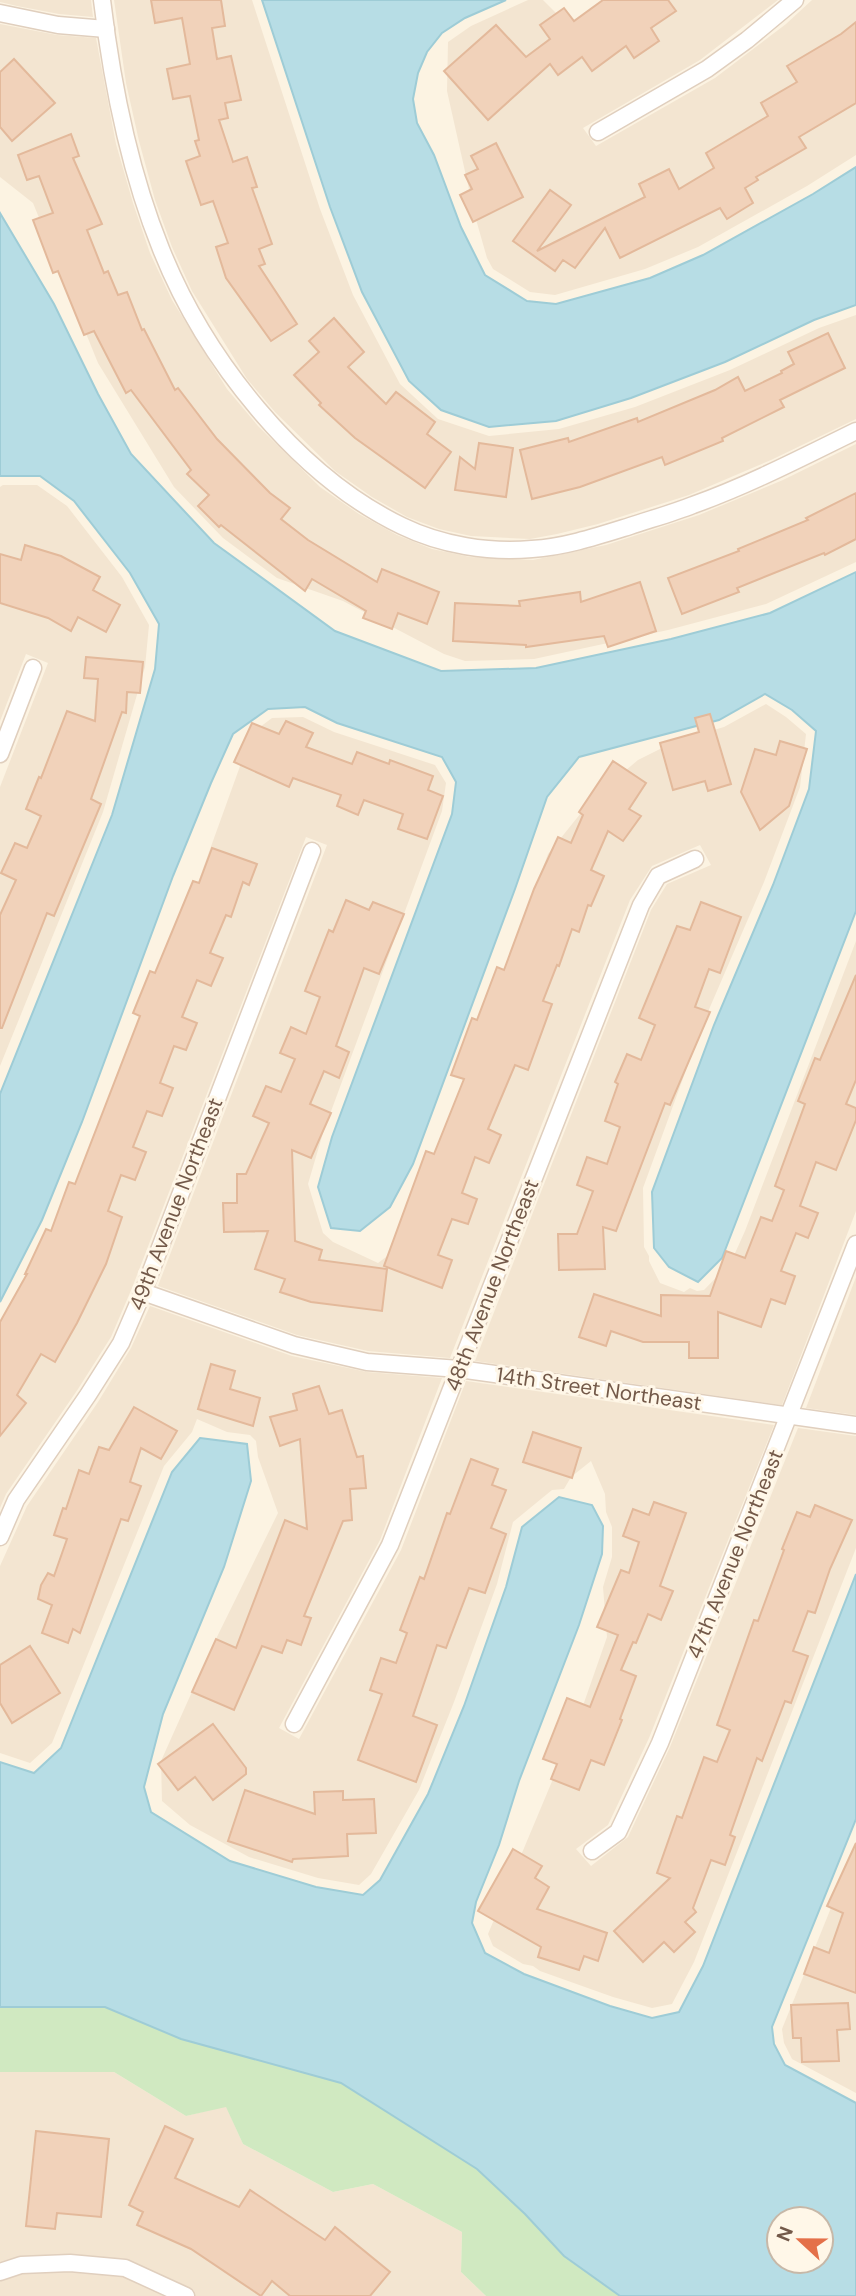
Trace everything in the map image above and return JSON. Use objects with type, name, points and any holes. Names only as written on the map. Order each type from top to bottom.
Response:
[{"type":"street","points":[[103,0],[128,143],[161,250],[182,295],[237,384],[266,419],[327,478],[402,526],[436,539],[470,547],[532,550],[561,545],[602,535],[694,505],[777,470],[856,431]]},
{"type":"street","points":[[598,132],[707,69],[795,0]]},
{"type":"street","points":[[0,13],[58,25],[106,29]]},
{"type":"street","points":[[0,754],[33,668]]},
{"type":"street","name":"49th Avenue Northeast","points":[[0,1537],[16,1500],[121,1342],[143,1292],[313,850]]},
{"type":"street","name":"48th Avenue Northeast","points":[[294,1724],[390,1545],[641,905],[658,876],[695,859]]},
{"type":"street","name":"47th Avenue Northeast","points":[[592,1851],[618,1832],[660,1743],[856,1244]]},
{"type":"street","name":"14th Street Northeast","points":[[143,1292],[294,1345],[367,1362],[458,1369],[856,1425]]},
{"type":"street","points":[[0,2272],[21,2265],[71,2263],[125,2268],[186,2296]]},
{"type":"shaded area","points":[[0,0],[91,0],[93,17],[59,14]]},
{"type":"shaded area","points":[[114,0],[252,0],[320,209],[353,295],[400,384],[438,419],[489,436],[559,429],[635,407],[730,370],[819,328],[856,315],[856,419],[771,460],[689,495],[557,534],[530,539],[471,536],[439,529],[407,517],[335,471],[275,412],[247,379],[192,291],[155,200],[139,141],[126,83]]},
{"type":"shaded area","points":[[528,0],[543,0],[565,22],[587,17],[609,0],[778,0],[700,60],[583,128],[596,146],[715,78],[786,24],[812,0],[856,0],[856,155],[807,186],[698,247],[645,269],[555,295],[530,292],[493,269],[487,258],[447,91],[448,42],[471,26]]},
{"type":"shaded area","points":[[0,24],[57,35],[96,38],[116,144],[133,203],[150,253],[172,300],[227,389],[258,426],[320,487],[359,514],[397,535],[432,549],[470,557],[533,560],[606,545],[699,515],[783,480],[856,444],[856,562],[766,604],[668,630],[534,659],[465,661],[444,654],[343,601],[277,578],[223,538],[174,487],[98,363],[33,203],[0,177]]},
{"type":"shaded area","points":[[37,485],[67,506],[122,577],[149,625],[145,667],[103,812],[0,1066],[0,787],[48,663],[26,654],[0,721],[0,487]]},
{"type":"shaded area","points":[[766,704],[806,734],[800,787],[764,882],[704,1021],[643,1188],[644,1247],[660,1283],[684,1292],[690,1288],[704,1290],[731,1262],[856,941],[856,1211],[782,1405],[475,1361],[651,910],[667,884],[711,865],[700,845],[652,866],[630,900],[450,1358],[368,1351],[297,1335],[158,1286],[327,845],[306,837],[111,1337],[6,1494],[0,1508],[0,1324],[22,1281],[60,1233],[92,1176],[252,733],[272,718],[303,717],[334,732],[435,765],[446,783],[442,811],[323,1133],[308,1184],[323,1233],[333,1242],[378,1263],[402,1245],[548,854],[593,798],[638,760],[676,741],[724,727]]},
{"type":"shaded area","points":[[856,1277],[856,1415],[806,1408]]},
{"type":"shaded area","points":[[150,1306],[292,1356],[367,1372],[442,1378],[380,1540],[279,1728],[299,1739],[401,1550],[466,1381],[774,1425],[649,1738],[608,1825],[576,1849],[591,1866],[628,1837],[670,1747],[798,1428],[856,1436],[856,1548],[694,1962],[672,2004],[652,2008],[540,1971],[493,1946],[488,1934],[579,1717],[607,1637],[603,1587],[612,1557],[612,1527],[606,1512],[605,1494],[591,1461],[571,1477],[564,1489],[552,1490],[513,1522],[497,1584],[419,1790],[371,1874],[359,1885],[318,1878],[249,1857],[190,1825],[162,1801],[161,1761],[212,1647],[278,1513],[258,1457],[256,1441],[250,1435],[227,1432],[197,1419],[192,1432],[164,1466],[52,1743],[30,1763],[0,1753],[0,1566],[27,1506],[98,1402],[131,1348]]},
{"type":"shaded area","points":[[856,1846],[856,2093],[792,2059],[784,2043],[782,2029]]},
{"type":"shaded area","points":[[2,2070],[114,2072],[186,2116],[226,2106],[243,2144],[333,2192],[373,2184],[462,2232],[461,2272],[486,2296],[0,2296]]},
{"type":"green space","points":[[0,2007],[105,2007],[181,2039],[341,2083],[477,2169],[525,2214],[564,2256],[620,2296],[486,2296],[461,2272],[462,2232],[373,2184],[333,2192],[243,2144],[226,2107],[186,2116],[114,2072],[0,2072]]},
{"type":"water","points":[[262,0],[506,0],[465,18],[442,33],[427,52],[418,73],[413,99],[417,123],[434,155],[461,227],[485,275],[527,301],[556,304],[650,278],[703,255],[856,167],[856,305],[814,320],[725,362],[631,398],[556,421],[489,427],[441,410],[409,381],[362,292],[330,207]]},
{"type":"water","points":[[0,213],[54,304],[131,454],[214,543],[335,631],[441,671],[536,668],[671,639],[770,613],[856,572],[856,911],[722,1258],[698,1282],[669,1267],[654,1248],[652,1192],[714,1025],[773,885],[809,789],[816,731],[792,710],[765,694],[719,720],[579,757],[547,797],[413,1164],[390,1207],[360,1231],[331,1228],[318,1187],[332,1137],[452,814],[456,782],[442,757],[337,723],[305,707],[268,709],[233,734],[173,876],[82,1122],[42,1220],[0,1302],[0,1094],[112,815],[155,669],[159,624],[130,573],[74,501],[40,476],[0,476]]},
{"type":"water","points":[[200,1438],[247,1444],[251,1481],[224,1567],[163,1714],[144,1787],[151,1812],[230,1861],[316,1887],[363,1895],[380,1880],[428,1794],[464,1706],[506,1587],[522,1527],[559,1497],[592,1505],[603,1526],[602,1554],[579,1625],[476,1902],[472,1923],[485,1953],[524,1974],[610,2006],[652,2018],[679,2012],[703,1966],[856,1574],[856,1819],[772,2027],[774,2044],[785,2065],[856,2103],[856,2296],[620,2296],[564,2256],[525,2214],[477,2169],[341,2083],[181,2039],[105,2007],[0,2007],[0,1762],[34,1773],[61,1748],[172,1472]]},
{"type":"building","points":[[151,0],[221,0],[225,26],[212,28],[217,59],[231,56],[241,100],[225,103],[228,118],[219,120],[233,162],[247,157],[257,187],[252,188],[272,244],[259,249],[265,264],[259,266],[297,324],[271,341],[226,278],[216,247],[228,243],[213,201],[201,205],[186,161],[200,156],[195,141],[199,140],[190,96],[173,99],[167,69],[190,64],[182,18],[155,23]]},
{"type":"building","points":[[603,0],[668,0],[676,11],[651,28],[659,41],[634,58],[626,46],[592,71],[582,57],[558,75],[550,64],[488,120],[444,71],[496,25],[526,57],[550,39],[540,25],[564,8],[574,21]]},
{"type":"building","points":[[856,22],[856,103],[799,137],[806,148],[756,177],[758,180],[745,188],[753,203],[727,219],[720,208],[620,258],[605,228],[575,268],[563,260],[555,271],[513,241],[550,190],[571,205],[537,251],[645,197],[639,184],[669,169],[679,189],[714,168],[706,153],[768,116],[761,103],[797,82],[787,66]]},
{"type":"building","points":[[14,59],[55,103],[12,141],[0,127],[0,72]]},
{"type":"building","points":[[71,134],[79,156],[73,158],[102,224],[87,230],[104,273],[108,271],[118,295],[127,292],[142,330],[144,329],[175,390],[178,388],[217,439],[270,493],[290,508],[281,519],[308,540],[377,582],[382,569],[439,592],[427,624],[398,613],[392,629],[363,618],[366,611],[312,579],[305,591],[221,525],[219,527],[198,506],[209,495],[187,474],[191,470],[131,390],[126,393],[94,331],[84,335],[58,271],[53,273],[33,220],[53,213],[39,176],[27,180],[18,155]]},
{"type":"building","points":[[496,143],[523,197],[473,222],[460,195],[472,189],[465,175],[478,169],[471,156]]},
{"type":"building","points":[[334,318],[364,352],[348,367],[386,404],[396,392],[435,422],[427,434],[451,452],[425,488],[355,438],[319,405],[321,403],[294,375],[319,352],[309,341]]},
{"type":"building","points":[[828,333],[845,368],[780,400],[784,407],[722,438],[723,441],[665,465],[662,457],[580,487],[532,499],[520,450],[568,438],[569,442],[637,418],[638,422],[715,390],[738,377],[745,391],[794,364],[788,352]]},
{"type":"building","points":[[479,443],[513,448],[506,497],[455,490],[460,457],[475,469]]},
{"type":"building","points":[[856,493],[856,539],[825,555],[824,553],[737,588],[739,592],[682,614],[668,578],[739,551],[738,549],[808,520],[806,518]]},
{"type":"building","points":[[25,545],[61,556],[100,577],[93,590],[120,605],[106,632],[78,617],[71,631],[48,618],[0,603],[0,554],[21,560]]},
{"type":"building","points":[[640,582],[656,631],[608,647],[604,636],[526,647],[453,641],[455,603],[520,606],[519,601],[580,592],[581,602]]},
{"type":"building","points":[[86,657],[143,662],[140,693],[127,692],[126,713],[122,712],[91,799],[101,804],[54,916],[47,913],[0,1028],[0,915],[16,880],[1,873],[15,843],[27,848],[41,816],[26,809],[67,711],[95,721],[98,679],[84,678]]},
{"type":"building","points":[[710,714],[731,784],[708,791],[705,781],[673,790],[660,743],[699,732],[695,718]]},
{"type":"building","points":[[286,721],[313,733],[306,747],[352,764],[357,752],[389,764],[390,760],[433,776],[428,790],[443,796],[427,839],[398,829],[403,814],[364,800],[358,815],[337,806],[341,795],[293,778],[289,787],[234,762],[252,723],[279,734]]},
{"type":"building","points":[[780,741],[807,749],[789,806],[760,830],[741,792],[755,749],[776,755]]},
{"type":"building","points":[[613,761],[646,783],[629,809],[641,816],[623,841],[608,831],[591,870],[604,876],[591,906],[588,905],[579,932],[572,929],[559,966],[557,965],[543,1001],[552,1004],[528,1070],[515,1065],[488,1129],[501,1135],[489,1163],[475,1157],[462,1193],[477,1199],[468,1224],[452,1219],[438,1255],[452,1260],[442,1288],[384,1266],[426,1151],[434,1154],[464,1079],[451,1075],[472,1018],[477,1020],[497,967],[504,970],[534,889],[558,837],[571,843],[583,815],[579,812]]},
{"type":"building","points":[[212,848],[257,864],[249,885],[243,882],[231,917],[226,915],[210,953],[223,958],[211,986],[197,980],[182,1017],[197,1023],[186,1050],[174,1046],[160,1083],[173,1088],[162,1116],[147,1111],[133,1147],[146,1152],[135,1180],[121,1175],[108,1211],[122,1217],[106,1264],[55,1362],[41,1354],[17,1395],[26,1403],[0,1436],[0,1322],[27,1274],[46,1229],[51,1231],[69,1182],[75,1184],[140,1016],[133,1013],[150,971],[155,973],[193,881],[199,883]]},
{"type":"building","points":[[346,900],[369,910],[373,902],[404,914],[379,974],[364,968],[336,1046],[349,1052],[339,1078],[324,1071],[310,1104],[331,1113],[311,1158],[292,1150],[295,1241],[322,1250],[319,1260],[387,1269],[382,1311],[311,1302],[280,1292],[285,1279],[255,1269],[268,1231],[224,1232],[223,1203],[237,1203],[237,1174],[246,1174],[269,1123],[253,1116],[266,1086],[281,1092],[295,1059],[280,1053],[291,1027],[306,1034],[320,997],[305,991],[329,930],[333,932]]},
{"type":"building","points":[[701,902],[741,917],[720,973],[709,969],[695,1007],[710,1012],[670,1105],[665,1103],[616,1231],[603,1227],[605,1269],[559,1270],[558,1234],[577,1234],[593,1191],[577,1185],[587,1157],[607,1164],[620,1127],[605,1121],[618,1084],[615,1082],[627,1054],[641,1060],[655,1025],[639,1018],[677,926],[690,930]]},
{"type":"building","points":[[856,975],[856,1080],[846,1104],[856,1108],[856,1120],[836,1170],[816,1162],[800,1206],[818,1213],[808,1238],[796,1233],[781,1271],[795,1276],[785,1304],[771,1299],[761,1327],[718,1312],[718,1358],[689,1358],[689,1342],[643,1342],[611,1331],[606,1346],[579,1337],[594,1294],[661,1316],[661,1295],[710,1296],[726,1251],[745,1258],[761,1217],[772,1221],[784,1190],[775,1186],[805,1104],[798,1101],[815,1058],[820,1060]]},
{"type":"building","points":[[211,1364],[235,1371],[230,1389],[260,1398],[253,1426],[198,1409]]},
{"type":"building","points":[[319,1386],[329,1414],[342,1410],[357,1457],[363,1456],[366,1488],[350,1489],[352,1520],[343,1521],[304,1616],[311,1618],[301,1645],[287,1640],[282,1653],[262,1646],[234,1710],[192,1692],[216,1639],[236,1648],[285,1520],[307,1529],[300,1439],[280,1446],[270,1417],[297,1410],[293,1394]]},
{"type":"building","points":[[134,1407],[177,1431],[161,1459],[141,1448],[130,1482],[141,1486],[128,1521],[121,1519],[80,1633],[73,1629],[68,1643],[42,1633],[52,1605],[38,1599],[41,1585],[48,1573],[54,1576],[67,1539],[54,1535],[79,1470],[89,1474],[99,1447],[109,1450]]},
{"type":"building","points":[[533,1432],[581,1448],[572,1478],[523,1462]]},
{"type":"building","points":[[471,1459],[498,1469],[492,1485],[506,1490],[491,1528],[506,1534],[485,1593],[469,1588],[446,1648],[437,1645],[413,1716],[437,1725],[416,1782],[358,1760],[382,1694],[370,1690],[381,1658],[396,1663],[407,1633],[400,1630],[420,1577],[424,1579],[447,1513],[450,1514]]},
{"type":"building","points":[[654,1502],[686,1513],[660,1586],[673,1591],[661,1620],[648,1614],[636,1643],[633,1642],[621,1670],[636,1676],[620,1719],[622,1720],[604,1765],[591,1760],[579,1790],[551,1779],[557,1764],[543,1759],[567,1698],[590,1707],[618,1635],[597,1627],[621,1570],[629,1573],[639,1542],[623,1536],[633,1509],[649,1515]]},
{"type":"building","points":[[815,1505],[852,1520],[830,1569],[815,1613],[808,1611],[793,1651],[808,1656],[791,1703],[785,1701],[762,1761],[757,1758],[730,1835],[735,1837],[725,1865],[711,1860],[693,1908],[696,1912],[685,1922],[695,1932],[674,1952],[664,1942],[643,1962],[614,1931],[670,1878],[657,1873],[677,1816],[682,1818],[704,1757],[717,1762],[730,1730],[717,1725],[754,1620],[758,1621],[797,1512],[810,1517]]},
{"type":"building","points":[[30,1646],[60,1693],[12,1723],[0,1703],[0,1665]]},
{"type":"building","points":[[213,1724],[246,1768],[246,1774],[213,1800],[195,1777],[178,1790],[158,1764]]},
{"type":"building","points":[[245,1790],[315,1814],[314,1792],[343,1791],[343,1800],[374,1799],[376,1833],[347,1834],[348,1856],[293,1859],[292,1862],[228,1841]]},
{"type":"building","points":[[856,1843],[856,1993],[804,1974],[814,1947],[829,1953],[843,1913],[827,1906]]},
{"type":"building","points":[[513,1849],[542,1866],[535,1878],[549,1887],[537,1909],[607,1933],[598,1961],[584,1956],[579,1970],[538,1957],[541,1947],[478,1911]]},
{"type":"building","points":[[848,2003],[850,2029],[837,2030],[839,2061],[802,2062],[801,2038],[793,2038],[791,2005]]},
{"type":"building","points":[[165,2126],[193,2139],[175,2178],[239,2207],[250,2190],[325,2240],[335,2227],[390,2272],[370,2296],[290,2296],[272,2281],[261,2296],[191,2249],[137,2225],[143,2212],[129,2205]]},
{"type":"building","points":[[36,2131],[109,2139],[101,2217],[57,2213],[55,2229],[26,2226]]}]
